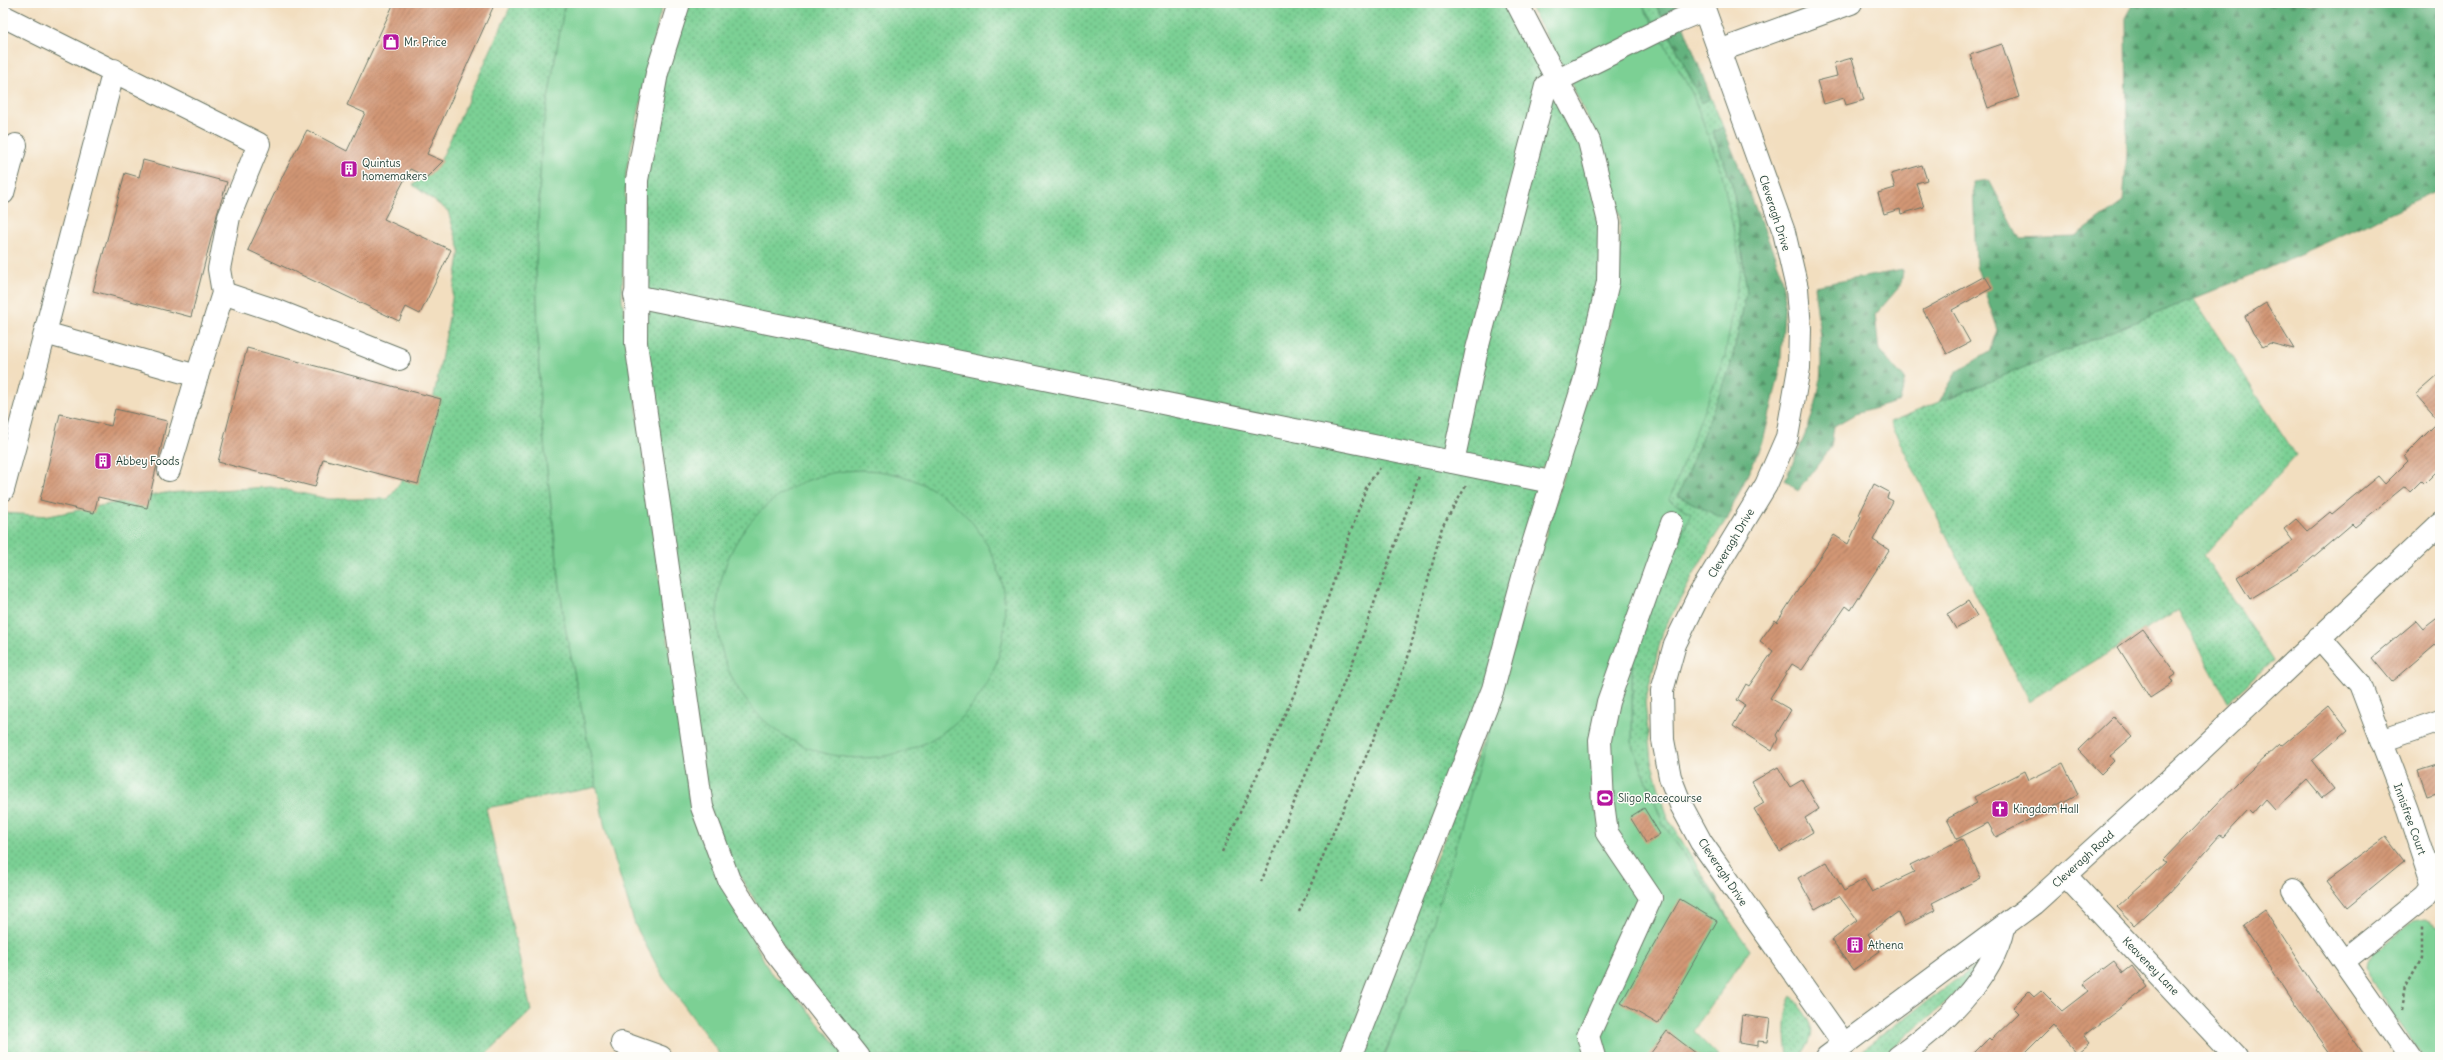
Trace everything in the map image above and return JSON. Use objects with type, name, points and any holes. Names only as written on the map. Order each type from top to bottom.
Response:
[{"type":"street","points":[[679,3],[657,72],[637,180],[635,296],[636,343],[702,807],[729,880],[776,953],[858,1057]]},
{"type":"street","points":[[1350,1057],[1493,689],[1552,482],[1584,382],[1608,282],[1610,222],[1589,141],[1517,3]]},
{"type":"street","points":[[1718,51],[1850,3]]},
{"type":"street","points":[[1453,462],[1477,349],[1546,86],[1677,21],[1703,6]]},
{"type":"street","name":"Cleveragh Drive","points":[[1703,6],[1784,232],[1797,288],[1800,328],[1799,368],[1787,437],[1766,485],[1698,597],[1675,644],[1662,691],[1663,740],[1670,776],[1681,805],[1701,842],[1836,1051]]},
{"type":"street","points":[[3,16],[114,70],[259,144],[229,217],[219,269],[223,293],[168,470]]},
{"type":"street","points":[[3,490],[114,70]]},
{"type":"street","points":[[3,192],[16,145]]},
{"type":"street","points":[[223,293],[280,312],[399,359]]},
{"type":"street","points":[[635,296],[1552,482]]},
{"type":"street","points":[[45,333],[197,376]]},
{"type":"street","points":[[1594,1057],[1588,1036],[1651,898],[1607,832],[1603,803],[1600,740],[1608,702],[1672,523]]},
{"type":"street","name":"Cleveragh Road","points":[[1836,1051],[2003,928],[2065,875],[2163,786],[2440,524]]},
{"type":"street","name":"Innisfree Court","points":[[2319,637],[2360,684],[2382,741],[2433,886],[2426,903]]},
{"type":"street","points":[[2382,741],[2440,721]]},
{"type":"street","name":"Keaveney Lane","points":[[2065,875],[2236,1057]]},
{"type":"street","points":[[2293,890],[2410,1057]]},
{"type":"street","points":[[2344,962],[2426,903]]},
{"type":"street","points":[[1898,1057],[1917,1042],[1965,997],[1990,965],[2000,943],[2003,928]]},
{"type":"street","points":[[622,1043],[661,1057]]},
{"type":"path","points":[[1222,852],[1296,690],[1367,485],[1395,450]]},
{"type":"path","points":[[1260,882],[1358,649],[1426,456]]},
{"type":"path","points":[[1299,912],[1407,661],[1442,527],[1478,467]]},
{"type":"path","points":[[2402,1014],[2406,987],[2422,958],[2422,927],[2426,903]]},
{"type":"green space","points":[[512,3],[565,3],[542,134],[536,266],[540,406],[564,621],[597,787],[486,808],[531,1011],[483,1057],[3,1057],[3,513],[49,516],[165,493],[271,487],[329,499],[388,499],[423,451],[446,335],[460,250],[448,211],[413,185],[440,162]]},
{"type":"green space","points":[[565,3],[664,3],[659,17],[626,171],[622,298],[689,797],[699,836],[770,972],[793,992],[846,1057],[722,1057],[663,977],[635,925],[605,828],[564,621],[540,406],[536,266],[542,134]]},
{"type":"green space","points":[[687,3],[1512,3],[1587,147],[1605,223],[1603,282],[1555,453],[1540,469],[1533,526],[1494,669],[1345,1057],[868,1057],[805,981],[724,851],[707,803],[643,343],[644,182],[664,77]]},
{"type":"green space","points":[[1528,3],[1641,3],[1692,93],[1721,170],[1741,266],[1725,356],[1669,500],[1691,513],[1656,594],[1632,660],[1632,743],[1663,824],[1750,950],[1693,1031],[1719,1057],[1384,1057],[1421,965],[1557,496],[1610,321],[1620,260],[1620,218],[1603,150],[1556,53]]},
{"type":"green space","points":[[1641,3],[1655,3],[1702,103],[1711,98],[1723,127],[1713,132],[1733,187],[1747,292],[1730,368],[1679,496],[1726,520],[1712,541],[1663,631],[1645,702],[1651,761],[1668,818],[1729,919],[1663,824],[1632,743],[1632,660],[1656,594],[1691,513],[1669,500],[1691,440],[1721,170],[1692,93]]},
{"type":"green space","points":[[1655,3],[1675,3],[1711,98],[1702,103]]},
{"type":"green space","points":[[2134,3],[2440,3],[2440,190],[2269,268],[1939,402],[1957,371],[1990,352],[1998,330],[1976,266],[1973,182],[1989,180],[2020,239],[2075,237],[2123,202],[2127,152],[2126,18]]},
{"type":"green space","points":[[1723,127],[1779,267],[1785,298],[1780,371],[1763,442],[1726,520],[1678,496],[1730,368],[1747,292],[1733,187],[1713,132]]},
{"type":"green space","points":[[1903,270],[1901,285],[1875,315],[1879,350],[1905,379],[1900,401],[1855,414],[1834,426],[1831,447],[1798,491],[1785,480],[1812,416],[1820,381],[1821,354],[1814,286]]},
{"type":"green space","points":[[2193,298],[2296,455],[2204,556],[2273,660],[2228,702],[2178,610],[2029,701],[1890,422]]},
{"type":"green space","points":[[861,470],[889,473],[916,481],[941,494],[963,512],[981,534],[994,559],[1002,586],[1005,614],[1002,642],[994,669],[981,694],[963,716],[941,734],[916,747],[889,755],[861,758],[833,755],[806,747],[781,734],[759,716],[741,694],[728,669],[720,642],[717,614],[720,586],[728,559],[741,534],[759,512],[781,494],[806,481],[833,473]]},
{"type":"green space","points":[[1499,701],[1421,966],[1383,1057],[1357,1057]]},
{"type":"green space","points":[[2425,919],[2440,927],[2440,1057],[2423,1057],[2371,982],[2367,965],[2373,953],[2413,921]]},
{"type":"green space","points":[[1980,962],[1959,991],[1882,1057],[1852,1057]]},
{"type":"green space","points":[[1792,996],[1808,1019],[1812,1032],[1810,1039],[1800,1057],[1787,1057],[1785,1018]]},
{"type":"building","points":[[394,3],[495,3],[427,154],[443,161],[427,177],[410,169],[384,219],[451,250],[420,314],[406,307],[399,321],[248,250],[285,171],[307,130],[347,151],[365,113],[347,105]]},
{"type":"building","points":[[2002,44],[2019,97],[1988,108],[1970,55]]},
{"type":"building","points":[[1852,58],[1864,100],[1846,105],[1844,98],[1824,104],[1817,81],[1837,76],[1834,63]]},
{"type":"building","points":[[143,160],[227,182],[191,317],[93,291],[125,173],[139,177]]},
{"type":"building","points":[[1922,165],[1927,180],[1916,183],[1924,207],[1901,214],[1900,209],[1884,214],[1878,193],[1895,188],[1891,174]]},
{"type":"building","points":[[1985,276],[1992,288],[1952,310],[1970,342],[1947,354],[1923,310]]},
{"type":"building","points":[[2266,303],[2294,349],[2270,343],[2263,347],[2253,333],[2245,316]]},
{"type":"building","points":[[247,348],[441,399],[418,484],[323,459],[315,487],[218,462]]},
{"type":"building","points":[[2440,374],[2440,468],[2424,484],[2421,481],[2410,492],[2405,486],[2355,527],[2352,524],[2298,570],[2250,599],[2237,578],[2293,541],[2284,529],[2296,519],[2307,531],[2330,512],[2332,514],[2378,476],[2385,484],[2408,461],[2404,456],[2439,421],[2416,395]]},
{"type":"building","name":"Abbey Foods","points":[[115,409],[167,421],[147,508],[98,497],[94,513],[40,500],[60,414],[111,426]]},
{"type":"building","points":[[1874,484],[1889,492],[1887,498],[1893,501],[1873,540],[1889,550],[1851,610],[1846,606],[1802,670],[1792,664],[1770,698],[1791,710],[1776,735],[1778,739],[1772,751],[1733,726],[1745,705],[1737,700],[1746,684],[1749,686],[1773,651],[1760,641],[1775,620],[1777,622],[1834,535],[1848,544],[1861,516],[1859,515]]},
{"type":"building","points":[[1968,601],[1977,616],[1956,629],[1947,614]]},
{"type":"building","points":[[2440,616],[2440,641],[2392,682],[2372,658],[2416,621],[2423,629]]},
{"type":"building","points":[[2143,629],[2176,674],[2170,678],[2173,683],[2150,698],[2118,647]]},
{"type":"building","points":[[2329,706],[2348,730],[2312,761],[2334,789],[2322,798],[2307,780],[2275,810],[2265,799],[2252,814],[2248,810],[2223,837],[2220,835],[2169,893],[2134,925],[2117,907],[2166,862],[2163,860],[2238,782],[2279,744],[2281,746]]},
{"type":"building","points":[[2113,716],[2132,737],[2110,756],[2114,761],[2101,774],[2078,750]]},
{"type":"building","points":[[2063,763],[2078,794],[1996,837],[1988,823],[1957,839],[1947,819],[1977,803],[1974,797],[2025,771],[2029,780]]},
{"type":"building","points":[[2440,763],[2440,792],[2427,796],[2418,770]]},
{"type":"building","points":[[1778,767],[1790,787],[1802,780],[1819,809],[1805,818],[1813,832],[1780,852],[1754,809],[1764,803],[1752,782]]},
{"type":"building","points":[[1644,808],[1660,834],[1646,843],[1630,817]]},
{"type":"building","points":[[2386,837],[2404,861],[2347,908],[2326,881]]},
{"type":"building","points":[[1962,839],[1981,878],[1932,903],[1936,910],[1904,926],[1898,912],[1868,934],[1880,951],[1853,970],[1831,940],[1857,920],[1839,896],[1815,909],[1798,878],[1827,862],[1844,891],[1864,879],[1872,892],[1914,872],[1910,865]]},
{"type":"building","points":[[1680,899],[1717,921],[1658,1024],[1621,1003]]},
{"type":"building","points":[[2265,910],[2313,984],[2365,1057],[2333,1057],[2296,1006],[2243,926]]},
{"type":"building","points":[[2114,961],[2123,973],[2132,966],[2148,987],[2084,1036],[2089,1042],[2076,1053],[2053,1025],[2021,1057],[1970,1057],[1989,1038],[1991,1040],[2019,1013],[2013,1007],[2029,991],[2034,996],[2041,990],[2062,1011],[2088,991],[2083,984]]},
{"type":"building","points":[[1742,1015],[1770,1019],[1767,1042],[1758,1041],[1758,1046],[1739,1043]]},
{"type":"building","points":[[1667,1031],[1701,1057],[1648,1057]]},
{"type":"place","name":"Mr. Price","points":[[391,42]]},
{"type":"place","name":"Quintus homemakers","points":[[349,169]]},
{"type":"place","name":"Abbey Foods","points":[[103,461]]},
{"type":"place","name":"Sligo Racecourse","points":[[1605,798]]},
{"type":"place","name":"Kingdom Hall","points":[[2000,809]]},
{"type":"place","name":"Athena","points":[[1855,945]]}]
